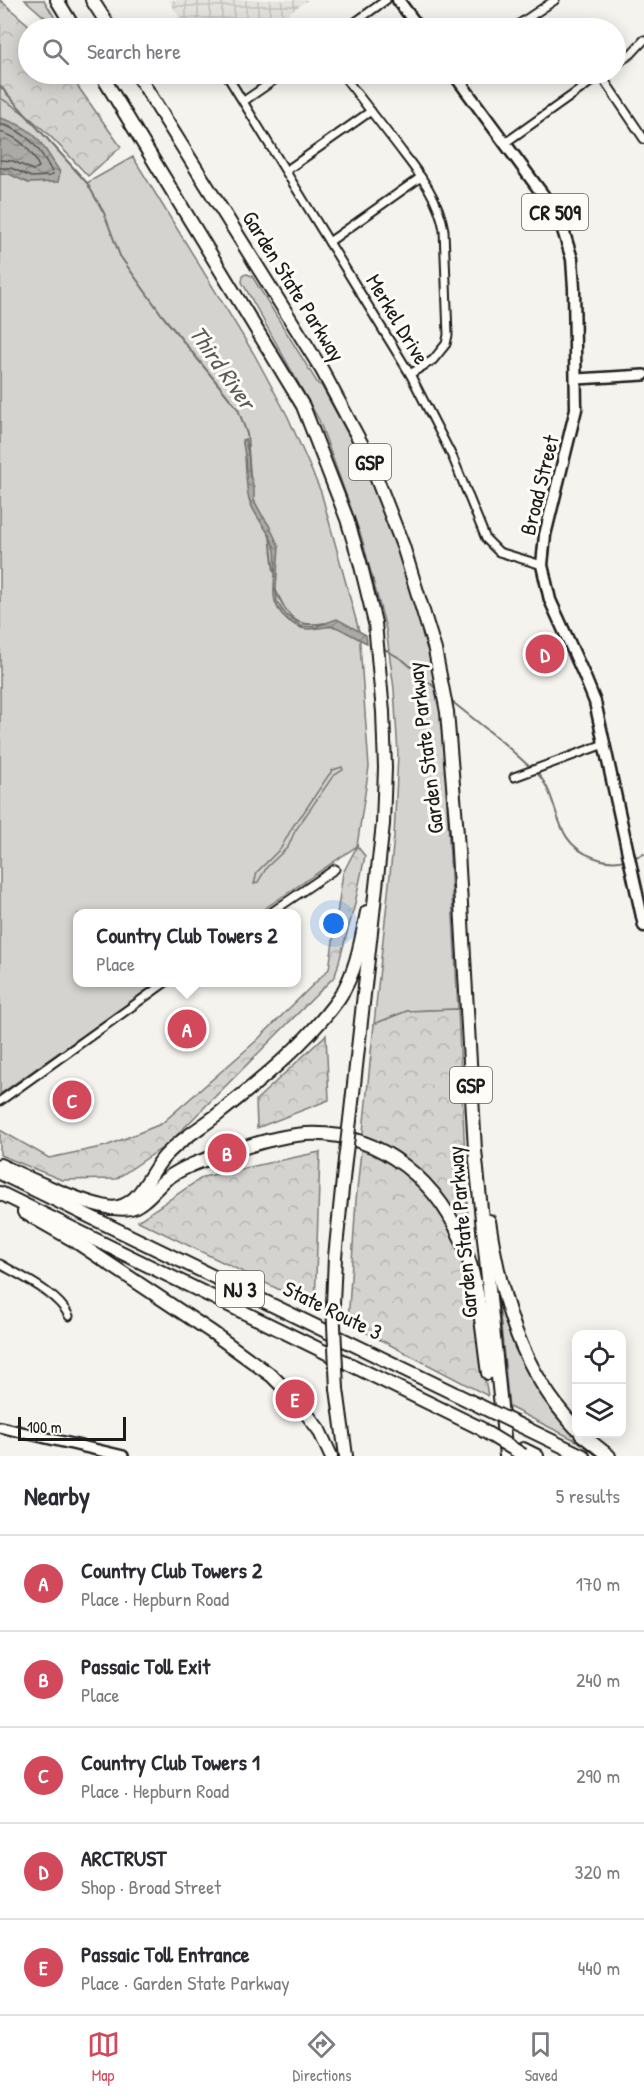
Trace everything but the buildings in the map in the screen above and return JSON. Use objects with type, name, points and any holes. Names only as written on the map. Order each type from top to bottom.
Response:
[{"type":"highway","points":[[57,0],[68,18]]},
{"type":"highway","points":[[92,0],[104,18]]},
{"type":"highway","name":"Garden State Parkway","points":[[107,84],[303,406],[347,519],[375,623],[385,768],[383,824],[345,1160],[335,1257],[333,1304],[337,1394],[348,1456]]},
{"type":"highway","name":"Garden State Parkway","points":[[143,84],[322,370],[368,456],[403,546],[428,626],[442,680],[447,712],[457,834],[474,1129],[487,1287],[506,1456]]},
{"type":"highway","points":[[110,1208],[118,1208],[132,1201],[166,1155],[272,1068],[312,1031],[329,1011],[353,971],[368,906],[377,883]]},
{"type":"highway","points":[[474,1129],[494,1257],[514,1329],[544,1389],[572,1423]]},
{"type":"highway","points":[[0,1165],[61,1191],[110,1208],[124,1210],[135,1207],[145,1200],[177,1172],[226,1153],[274,1139],[296,1135],[332,1136],[363,1143],[387,1154],[414,1172],[429,1187],[448,1213],[460,1235],[469,1261],[489,1379],[506,1456]]},
{"type":"highway","name":"State Route 3","points":[[0,1173],[583,1456]]},
{"type":"highway","points":[[0,1195],[36,1220],[75,1241],[213,1333],[272,1376],[295,1399],[319,1430],[331,1456]]},
{"type":"highway","name":"State Route 3","points":[[0,1195],[468,1422],[524,1454],[537,1456]]},
{"type":"highway","points":[[586,1438],[609,1456]]},
{"type":"main road","points":[[398,0],[412,18]]},
{"type":"main road","name":"Broad Street","points":[[461,84],[549,203],[569,246],[574,277],[577,380],[574,423],[548,522],[542,565],[550,600],[595,702],[644,926]]},
{"type":"main road","points":[[577,380],[644,375]]},
{"type":"main road","points":[[0,1427],[123,1456]]},
{"type":"street","points":[[361,18],[386,0]]},
{"type":"street","points":[[528,18],[555,0]]},
{"type":"street","points":[[626,57],[644,40]]},
{"type":"street","name":"Merkel Drive","points":[[233,84],[410,374],[453,458],[486,539],[499,552],[542,565]]},
{"type":"street","points":[[244,101],[269,84]]},
{"type":"street","points":[[350,84],[421,177],[433,195],[443,223],[448,335],[441,352],[433,360],[410,374]]},
{"type":"street","points":[[505,143],[587,84]]},
{"type":"street","points":[[608,84],[644,139]]},
{"type":"street","points":[[287,170],[371,111]]},
{"type":"street","points":[[329,242],[421,177]]},
{"type":"street","points":[[514,777],[604,744]]},
{"type":"street","points":[[276,909],[335,869]]},
{"type":"street","points":[[0,1101],[159,987]]},
{"type":"street","points":[[0,1264],[55,1298],[69,1316]]},
{"type":"shaded area","points":[[169,0],[308,0],[282,18],[180,18]]},
{"type":"green space","points":[[0,0],[21,18],[18,18],[18,84],[76,84],[121,147],[88,176],[36,123],[0,98]]},
{"type":"green space","points":[[25,0],[44,0],[55,18],[46,18]]},
{"type":"green space","points":[[0,86],[87,183],[133,157],[254,354],[288,417],[321,492],[359,631],[369,767],[357,846],[264,909],[73,909],[73,987],[151,987],[0,1094]]},
{"type":"green space","points":[[243,275],[252,276],[318,384],[321,385],[366,467],[412,586],[435,676],[443,727],[458,1009],[407,1011],[374,1024],[394,837],[398,754],[394,689],[386,629],[362,539],[319,420],[242,282]]},
{"type":"green space","points":[[342,767],[343,770],[333,776],[295,831],[288,847],[267,867],[258,882],[254,884],[257,872],[281,848],[293,826],[328,776],[333,770]]},
{"type":"green space","points":[[357,846],[365,856],[354,908],[335,976],[168,1144],[116,1179],[62,1180],[0,1155],[0,1130],[49,1158],[106,1146],[161,1124],[255,1042],[329,969],[343,873]]},
{"type":"green space","points":[[458,1009],[472,1304],[488,1396],[348,1323],[356,1200],[374,1024],[407,1011]]},
{"type":"green space","points":[[326,1035],[329,1100],[257,1128],[256,1100]]},
{"type":"green space","points":[[320,1152],[315,1307],[138,1221],[203,1177]]},
{"type":"green space","points":[[498,1295],[513,1335],[572,1422],[572,1438],[583,1438],[589,1447],[509,1407]]},
{"type":"water","points":[[0,118],[22,126],[42,144],[60,172],[58,182],[28,183],[9,174],[0,173]]},
{"type":"water","points":[[245,439],[254,500],[279,547],[277,602],[286,615],[301,626],[315,627],[337,619],[366,635],[367,643],[335,627],[300,628],[278,609],[274,592],[275,551],[249,499],[242,440]]},
{"type":"waterway","name":"Third River","points":[[0,86],[87,183],[104,213],[120,256],[162,315],[238,409],[247,434],[250,477]]},
{"type":"waterway","name":"Third River","points":[[270,536],[274,572]]},
{"type":"waterway","name":"Third River","points":[[275,589],[288,613],[298,622],[325,623]]},
{"type":"waterway","name":"Third River","points":[[381,647],[403,660],[439,691]]},
{"type":"waterway","name":"Third River","points":[[450,700],[531,768]]},
{"type":"waterway","name":"Third River","points":[[535,771],[550,794],[569,841],[579,850],[597,858],[613,861],[625,860]]},
{"type":"waterway","name":"Third River","points":[[633,858],[644,854]]},
{"type":"place","name":"ARCTRUST","points":[[545,654]]},
{"type":"place","name":"Country Club Towers 2","points":[[187,1029]]},
{"type":"place","name":"Country Club Towers 1","points":[[72,1100]]},
{"type":"place","name":"Passaic Toll Exit","points":[[227,1153]]},
{"type":"place","name":"Passaic Toll Entrance","points":[[295,1399]]}]
